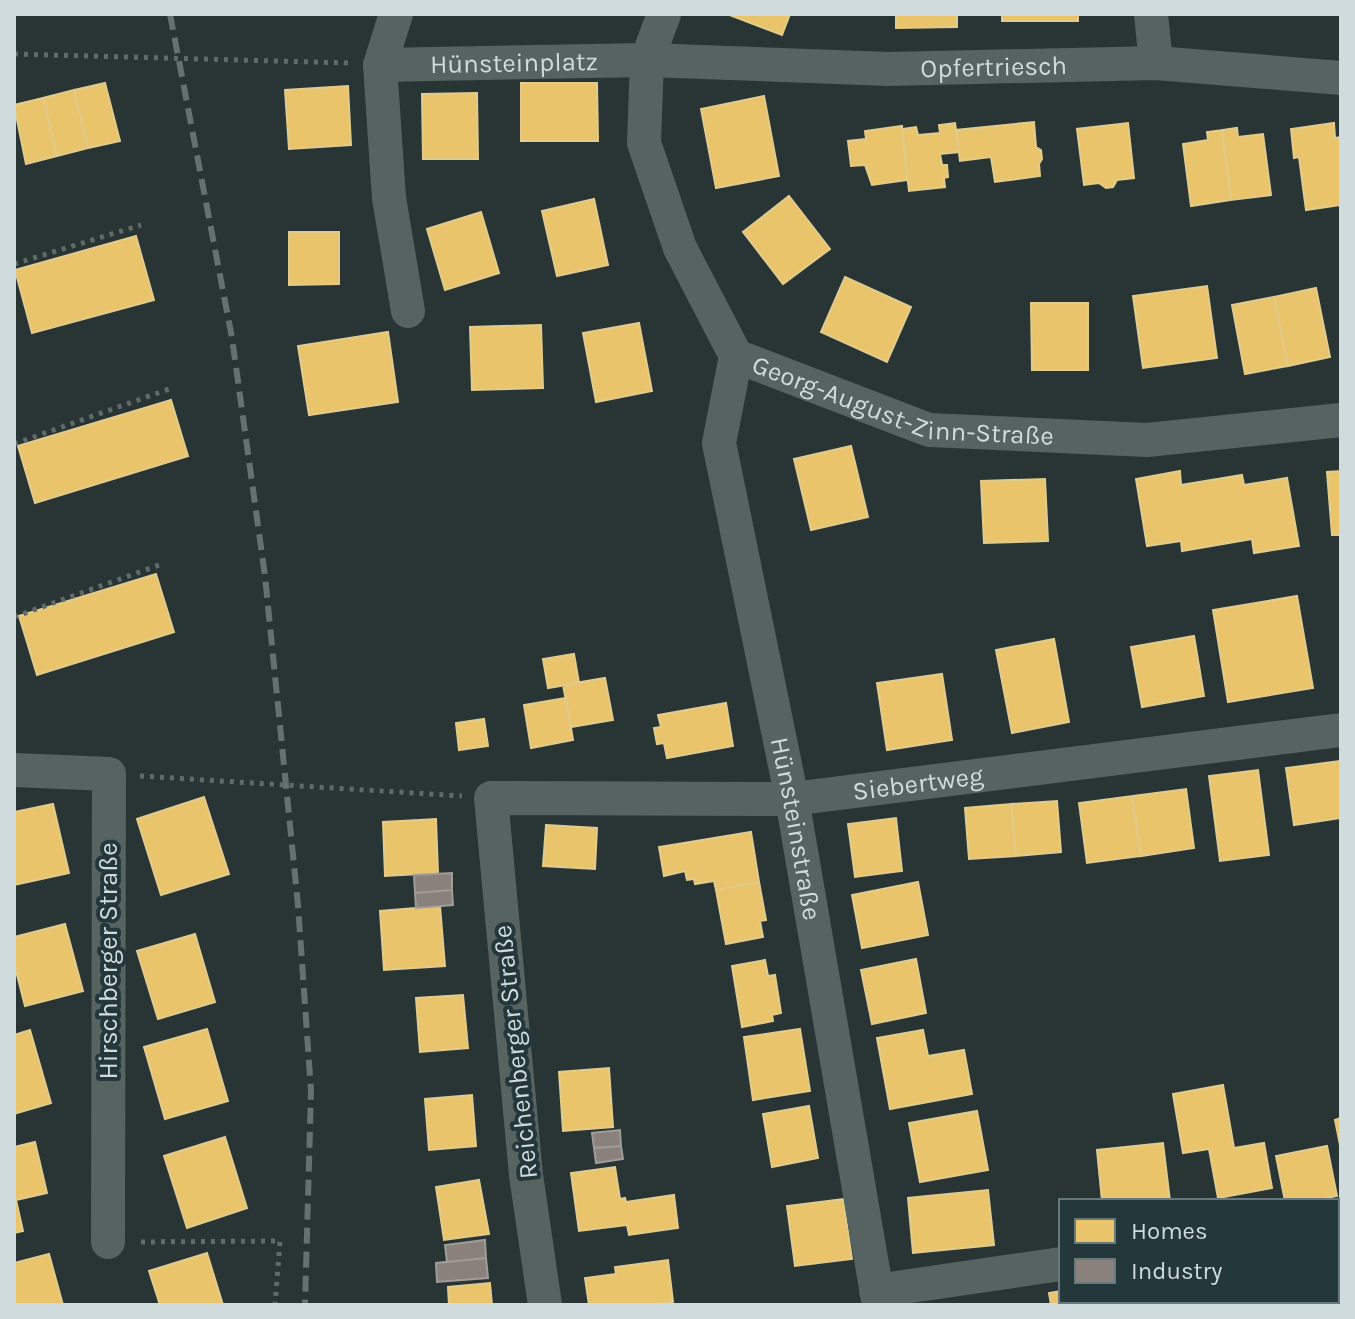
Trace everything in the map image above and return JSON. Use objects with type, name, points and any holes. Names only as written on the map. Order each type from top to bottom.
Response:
[{"type":"street","points":[[396,14],[380,65],[389,198],[408,311]]},
{"type":"street","name":"Georg-August-Zinn-Straße","points":[[664,14],[647,60],[644,143],[680,248],[736,356],[929,430],[1147,440],[1341,420]]},
{"type":"street","points":[[1151,14],[1156,63]]},
{"type":"street","name":"Hünsteinplatz","points":[[380,65],[647,60]]},
{"type":"street","name":"Opfertriesch","points":[[647,60],[889,69],[1156,63],[1341,78]]},
{"type":"street","name":"Hünsteinstraße","points":[[736,356],[719,443],[792,799],[878,1298]]},
{"type":"street","name":"Siebertweg","points":[[491,798],[792,799],[1341,730]]},
{"type":"street","points":[[14,770],[109,774]]},
{"type":"street","name":"Hirschberger Straße","points":[[108,1242],[109,774]]},
{"type":"street","name":"Reichenberger Straße","points":[[491,798],[526,1175],[545,1305]]},
{"type":"street","points":[[878,1298],[1059,1264]]},
{"type":"path","points":[[14,54],[380,65]]},
{"type":"path","points":[[14,264],[141,225]]},
{"type":"path","points":[[14,444],[172,388]]},
{"type":"path","points":[[14,617],[162,564]]},
{"type":"path","points":[[109,774],[491,798]]},
{"type":"path","points":[[108,1242],[280,1241],[275,1305]]},
{"type":"building: Homes","points":[[727,14],[790,14],[782,35]]},
{"type":"building: Homes","points":[[896,14],[957,14],[957,27],[896,28]]},
{"type":"building: Homes","points":[[1002,14],[1078,14],[1078,21],[1002,21]]},
{"type":"building: Homes","points":[[105,83],[120,141],[88,148],[74,90]]},
{"type":"building: Homes","points":[[521,83],[597,83],[598,141],[521,141]]},
{"type":"building: Homes","points":[[348,86],[351,145],[289,149],[285,90]]},
{"type":"building: Homes","points":[[74,90],[88,148],[57,156],[43,98]]},
{"type":"building: Homes","points":[[477,93],[478,159],[423,159],[422,94]]},
{"type":"building: Homes","points":[[764,96],[779,176],[716,188],[701,109]]},
{"type":"building: Homes","points":[[43,98],[57,156],[26,164],[14,105]]},
{"type":"building: Homes","points":[[1034,122],[1036,147],[1041,150],[1042,159],[1040,176],[995,182],[991,157],[960,161],[956,130]]},
{"type":"building: Homes","points":[[955,123],[959,152],[940,154],[942,165],[947,165],[945,187],[909,191],[902,129],[916,127],[918,135],[940,133],[939,125]]},
{"type":"building: Homes","points":[[1128,123],[1134,178],[1117,180],[1113,187],[1106,188],[1099,183],[1084,185],[1077,129]]},
{"type":"building: Homes","points":[[1334,123],[1335,138],[1341,137],[1341,205],[1306,210],[1299,157],[1294,158],[1291,129]]},
{"type":"building: Homes","points":[[902,126],[908,180],[872,185],[865,165],[851,166],[848,141],[866,139],[865,131]]},
{"type":"building: Homes","points":[[1237,128],[1238,137],[1263,134],[1271,195],[1231,200],[1222,130]]},
{"type":"building: Homes","points":[[1222,130],[1231,200],[1191,206],[1183,144],[1208,140],[1207,132]]},
{"type":"building: Homes","points":[[789,196],[830,249],[783,284],[743,232]]},
{"type":"building: Homes","points":[[594,199],[608,265],[557,276],[542,211]]},
{"type":"building: Homes","points":[[481,212],[499,273],[445,290],[427,229]]},
{"type":"building: Homes","points":[[289,232],[339,232],[339,284],[289,285]]},
{"type":"building: Homes","points":[[136,236],[154,300],[32,333],[15,270]]},
{"type":"building: Homes","points":[[845,277],[911,307],[887,362],[821,332]]},
{"type":"building: Homes","points":[[1207,286],[1217,358],[1143,368],[1133,296]]},
{"type":"building: Homes","points":[[1316,288],[1330,357],[1288,366],[1274,297]]},
{"type":"building: Homes","points":[[1274,297],[1288,366],[1245,374],[1232,305]]},
{"type":"building: Homes","points":[[1031,303],[1088,303],[1088,370],[1032,370]]},
{"type":"building: Homes","points":[[639,323],[652,391],[596,402],[583,333]]},
{"type":"building: Homes","points":[[541,325],[543,388],[472,390],[470,327]]},
{"type":"building: Homes","points":[[388,332],[398,402],[309,415],[298,346]]},
{"type":"building: Homes","points":[[171,400],[188,456],[35,503],[18,446]]},
{"type":"building: Homes","points":[[851,446],[868,517],[811,530],[794,459]]},
{"type":"building: Homes","points":[[1180,471],[1181,485],[1242,475],[1244,485],[1287,478],[1299,546],[1254,553],[1252,539],[1182,551],[1181,541],[1147,546],[1136,479]]},
{"type":"building: Homes","points":[[1341,471],[1341,535],[1332,535],[1327,472]]},
{"type":"building: Homes","points":[[1045,479],[1048,541],[984,543],[981,481]]},
{"type":"building: Homes","points":[[156,574],[174,632],[37,675],[19,616]]},
{"type":"building: Homes","points":[[1297,596],[1313,688],[1228,702],[1213,610]]},
{"type":"building: Homes","points":[[1194,636],[1204,696],[1142,707],[1131,647]]},
{"type":"building: Homes","points":[[1054,639],[1069,722],[1012,733],[996,650]]},
{"type":"building: Homes","points":[[574,654],[579,683],[548,688],[543,659]]},
{"type":"building: Homes","points":[[942,674],[952,740],[887,750],[877,683]]},
{"type":"building: Homes","points":[[605,678],[613,720],[571,727],[563,685]]},
{"type":"building: Homes","points":[[566,698],[573,740],[531,748],[524,705]]},
{"type":"building: Homes","points":[[726,703],[733,746],[667,758],[664,743],[657,744],[654,728],[661,727],[658,715]]},
{"type":"building: Homes","points":[[484,719],[488,746],[459,750],[456,723]]},
{"type":"building: Homes","points":[[1341,761],[1341,818],[1294,825],[1286,768]]},
{"type":"building: Homes","points":[[1258,770],[1269,855],[1220,861],[1209,776]]},
{"type":"building: Homes","points":[[1186,789],[1194,848],[1141,856],[1132,796]]},
{"type":"building: Homes","points":[[1132,796],[1141,856],[1087,863],[1079,803]]},
{"type":"building: Homes","points":[[204,797],[229,874],[161,895],[137,819]]},
{"type":"building: Homes","points":[[1057,801],[1061,852],[1016,856],[1011,804]]},
{"type":"building: Homes","points":[[53,804],[69,873],[14,885],[14,812]]},
{"type":"building: Homes","points":[[1011,804],[1016,856],[969,859],[965,808]]},
{"type":"building: Homes","points":[[896,818],[902,871],[855,877],[848,824]]},
{"type":"building: Homes","points":[[436,819],[438,873],[385,876],[383,822]]},
{"type":"building: Homes","points":[[546,825],[597,828],[595,869],[543,866]]},
{"type":"building: Homes","points":[[751,832],[759,882],[716,890],[714,881],[695,884],[694,879],[687,880],[685,871],[664,876],[659,847]]},
{"type":"building: Homes","points":[[759,882],[766,920],[760,921],[763,937],[726,944],[716,890]]},
{"type":"building: Homes","points":[[918,882],[928,935],[862,948],[852,895]]},
{"type":"building: Homes","points":[[440,906],[445,966],[384,970],[380,911]]},
{"type":"building: Homes","points":[[65,924],[83,991],[25,1006],[14,963],[14,937]]},
{"type":"building: Homes","points":[[195,934],[215,1002],[158,1019],[137,951]]},
{"type":"building: Homes","points":[[916,959],[926,1013],[872,1024],[861,970]]},
{"type":"building: Homes","points":[[765,960],[768,976],[775,975],[781,1013],[772,1015],[773,1021],[742,1027],[732,966]]},
{"type":"building: Homes","points":[[463,995],[468,1048],[420,1052],[416,998]]},
{"type":"building: Homes","points":[[207,1029],[228,1101],[165,1119],[144,1047]]},
{"type":"building: Homes","points":[[800,1029],[810,1091],[753,1100],[744,1037]]},
{"type":"building: Homes","points":[[30,1030],[51,1103],[14,1114],[14,1035]]},
{"type":"building: Homes","points":[[923,1030],[928,1056],[964,1050],[972,1094],[890,1109],[877,1038]]},
{"type":"building: Homes","points":[[609,1068],[613,1127],[563,1131],[559,1072]]},
{"type":"building: Homes","points":[[1223,1085],[1234,1148],[1264,1143],[1272,1188],[1218,1198],[1209,1149],[1183,1153],[1173,1094]]},
{"type":"building: Homes","points":[[472,1095],[476,1146],[429,1150],[425,1099]]},
{"type":"building: Homes","points":[[809,1106],[818,1158],[772,1167],[763,1114]]},
{"type":"building: Homes","points":[[977,1111],[988,1170],[920,1182],[909,1123]]},
{"type":"building: Homes","points":[[1341,1118],[1341,1150],[1335,1120]]},
{"type":"building: Homes","points":[[225,1137],[247,1208],[187,1228],[164,1156]]},
{"type":"building: Homes","points":[[35,1142],[47,1193],[16,1200],[23,1231],[14,1233],[14,1147]]},
{"type":"building: Homes","points":[[1163,1143],[1170,1199],[1102,1199],[1097,1150]]},
{"type":"building: Homes","points":[[1327,1146],[1337,1196],[1285,1199],[1276,1156]]},
{"type":"building: Homes","points":[[615,1167],[620,1199],[625,1198],[626,1202],[674,1195],[678,1228],[629,1235],[627,1225],[579,1231],[571,1173]]},
{"type":"building: Homes","points":[[479,1180],[489,1234],[444,1240],[436,1187]]},
{"type":"building: Homes","points":[[988,1190],[994,1245],[913,1253],[908,1198]]},
{"type":"building: Homes","points":[[843,1199],[852,1259],[795,1266],[787,1206]]},
{"type":"building: Homes","points":[[207,1253],[223,1305],[160,1305],[149,1271]]},
{"type":"building: Homes","points":[[49,1254],[63,1305],[14,1305],[14,1263]]},
{"type":"building: Homes","points":[[668,1260],[673,1302],[589,1305],[585,1278],[616,1274],[615,1267]]},
{"type":"building: Homes","points":[[490,1283],[492,1305],[449,1305],[448,1287]]},
{"type":"building: Homes","points":[[1059,1291],[1059,1303],[1137,1305],[1051,1305],[1049,1293]]},
{"type":"building: Homes","points":[[1154,1303],[1223,1303],[1223,1305]]},
{"type":"building: Homes","points":[[1326,1303],[1326,1305],[1249,1305]]},
{"type":"building: Industry","points":[[452,873],[452,890],[415,893],[414,875]]},
{"type":"building: Industry","points":[[452,890],[453,905],[416,908],[415,893]]},
{"type":"building: Industry","points":[[620,1130],[621,1146],[594,1148],[592,1133]]},
{"type":"building: Industry","points":[[621,1146],[623,1159],[596,1163],[594,1148]]},
{"type":"building: Industry","points":[[485,1240],[486,1258],[447,1262],[445,1245]]},
{"type":"building: Industry","points":[[486,1258],[488,1278],[437,1282],[436,1263]]},
{"type":"railway","points":[[170,14],[232,338],[265,576],[298,905],[311,1091],[305,1305]]}]
